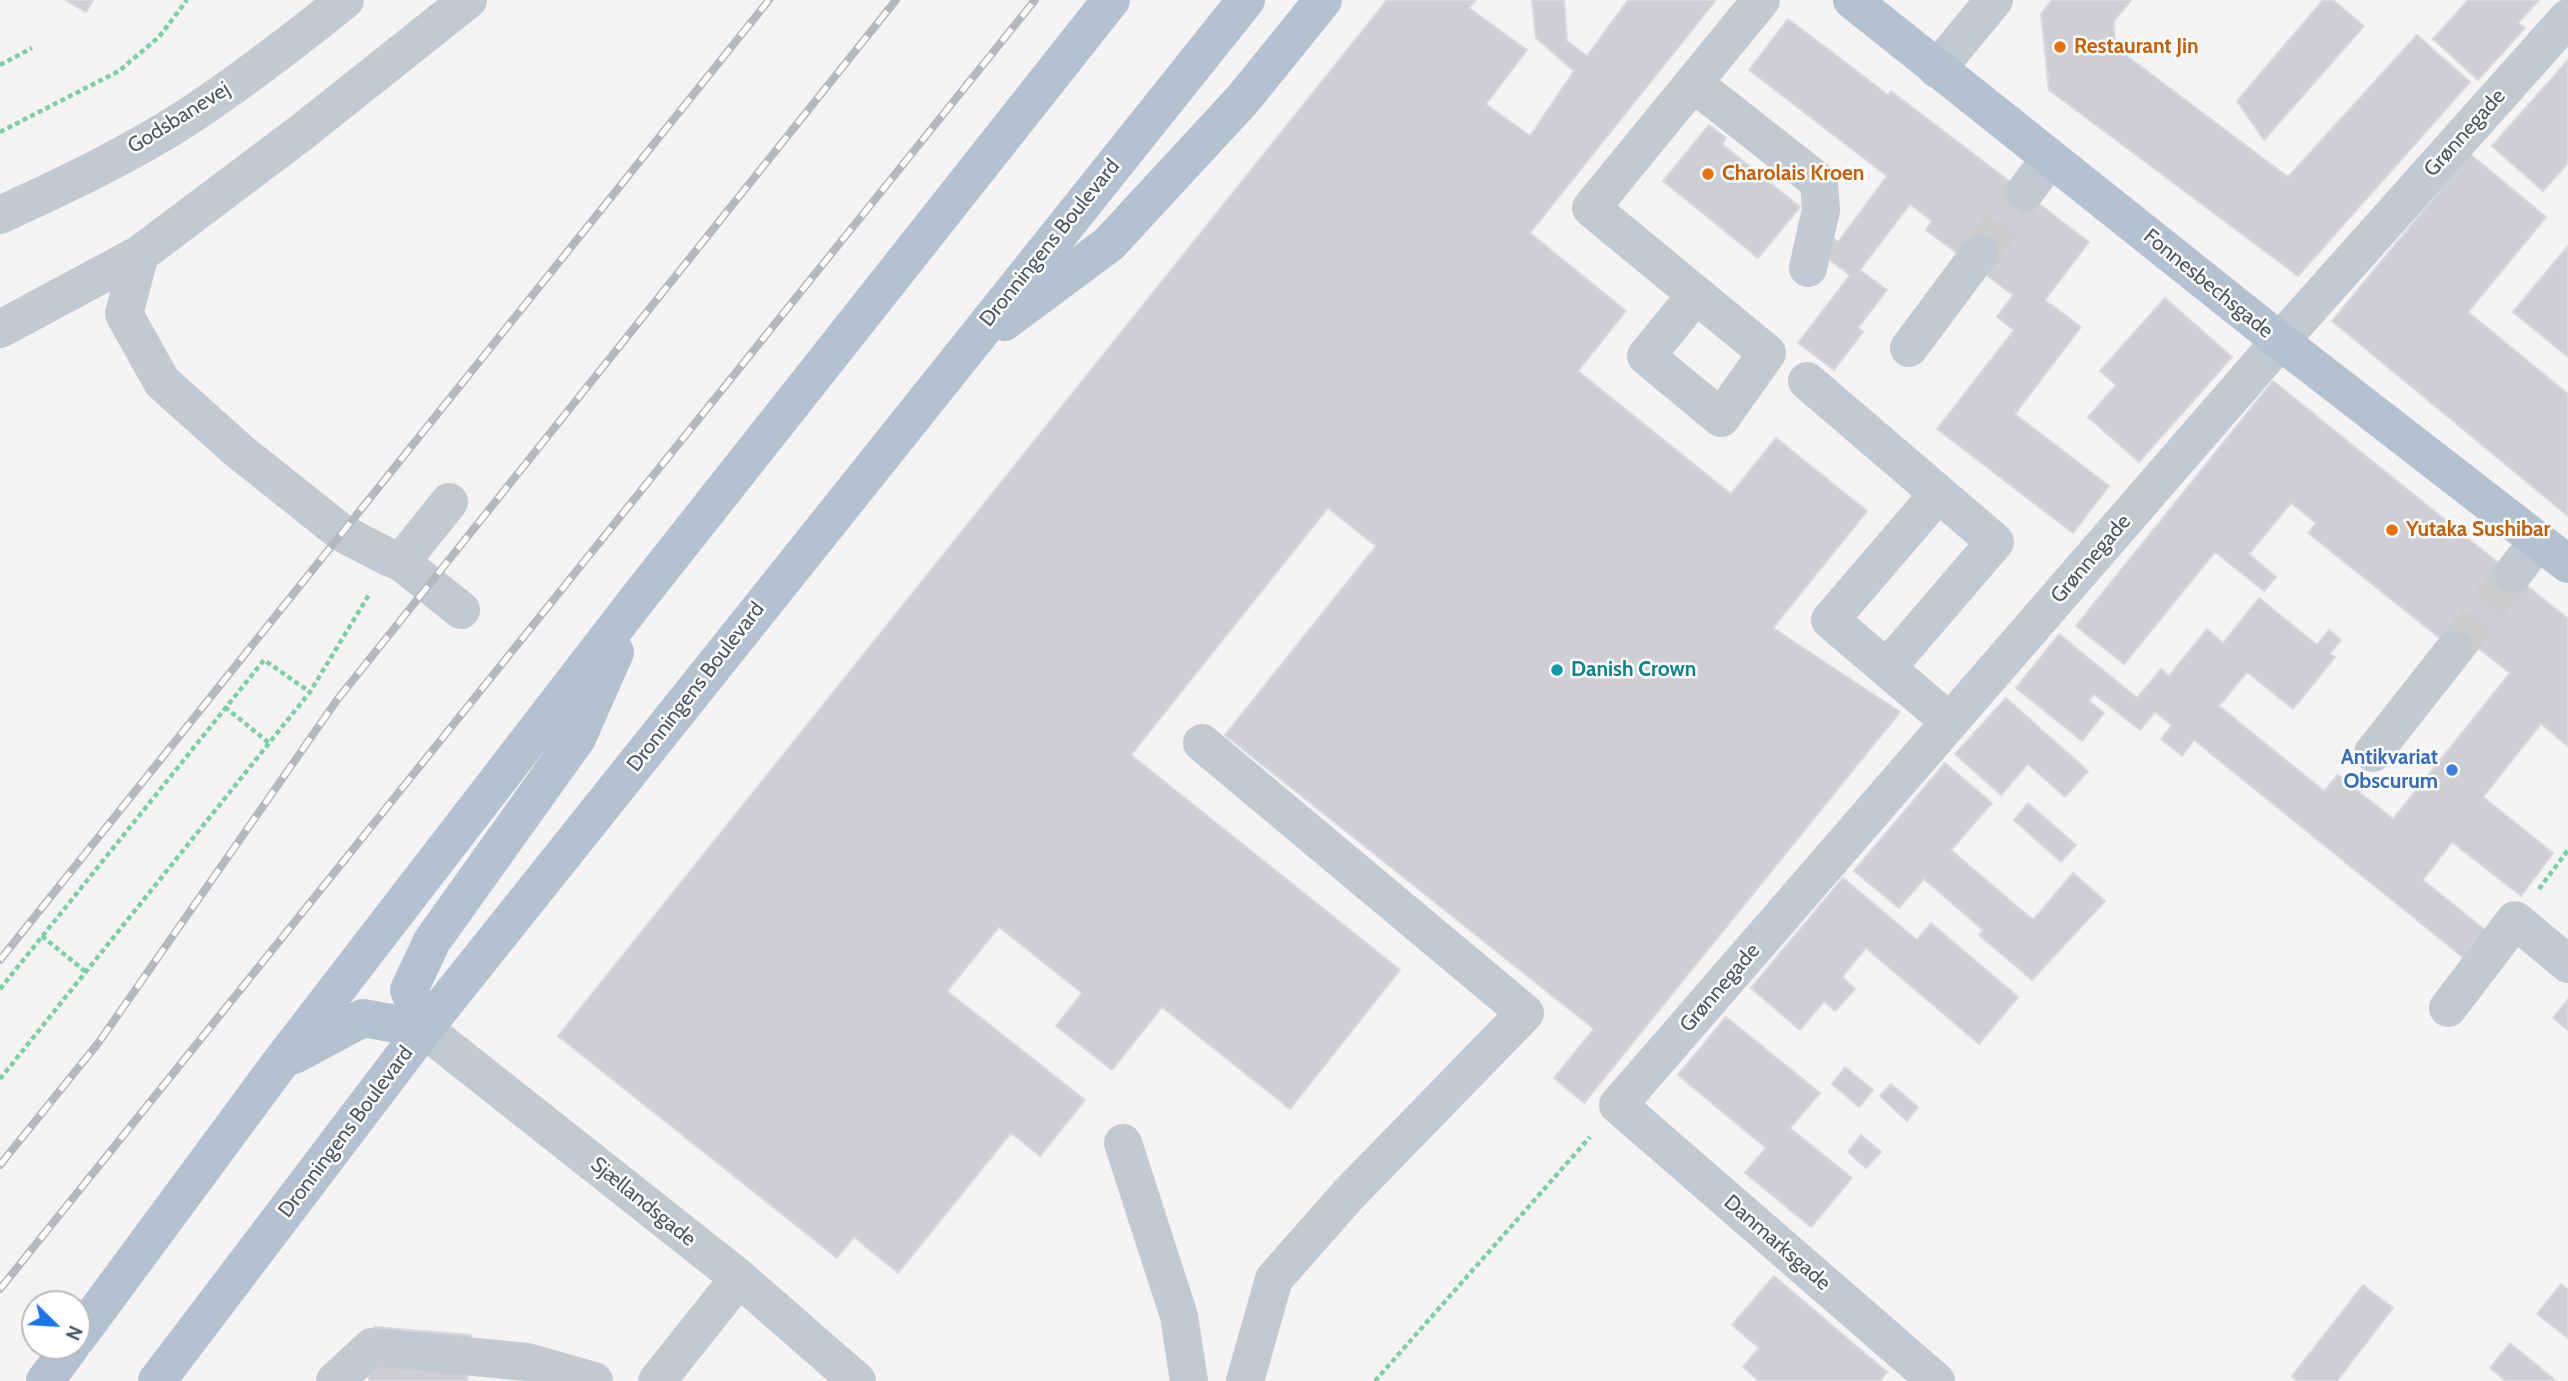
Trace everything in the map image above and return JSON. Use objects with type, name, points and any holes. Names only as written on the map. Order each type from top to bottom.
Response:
[{"type":"main road","points":[[91,1319],[280,1063],[639,597],[1111,0]]},
{"type":"main road","name":"Dronningens Boulevard","points":[[157,1381],[425,1029],[960,355],[1246,0]]},
{"type":"main road","points":[[960,355],[1109,244],[1243,100],[1323,0]]},
{"type":"main road","name":"Fonnesbechsgade","points":[[1852,0],[2280,341],[2568,564]]},
{"type":"main road","points":[[425,1029],[409,990],[432,941],[577,738],[639,597]]},
{"type":"main road","points":[[280,1063],[362,1018],[425,1029]]},
{"type":"main road","points":[[45,1381],[61,1360]]},
{"type":"street","name":"Godsbanevej","points":[[0,215],[86,175],[184,119],[291,44],[345,0]]},
{"type":"street","points":[[0,329],[140,254],[302,132],[468,0]]},
{"type":"street","points":[[1696,295],[1591,208],[1761,0]]},
{"type":"street","points":[[1937,69],[1994,0]]},
{"type":"street","name":"Grønnegade","points":[[1618,1105],[2280,341],[2568,18]]},
{"type":"street","points":[[1693,83],[1819,182],[1821,210],[1808,268]]},
{"type":"street","points":[[2025,192],[2050,158]]},
{"type":"street","points":[[140,254],[124,314],[162,382],[289,493],[342,533],[396,560],[461,610]]},
{"type":"street","points":[[1909,348],[1979,254]]},
{"type":"street","points":[[1807,381],[1995,541],[1887,668]]},
{"type":"street","points":[[1938,494],[1830,620],[1950,722]]},
{"type":"street","points":[[396,560],[449,502]]},
{"type":"street","points":[[2513,574],[2538,541]]},
{"type":"street","points":[[2373,753],[2454,650]]},
{"type":"street","points":[[1202,744],[1525,1013],[1348,1195],[1274,1279],[1245,1381]]},
{"type":"street","points":[[2448,1009],[2515,920],[2568,964]]},
{"type":"street","name":"Sjællandsgade","points":[[425,1029],[739,1278],[857,1381]]},
{"type":"street","name":"Danmarksgade","points":[[1618,1105],[1937,1381]]},
{"type":"street","points":[[1123,1143],[1179,1316],[1189,1381]]},
{"type":"street","points":[[657,1381],[739,1278]]},
{"type":"street","points":[[335,1381],[372,1347],[527,1362],[594,1381]]},
{"type":"street","points":[[495,1381],[527,1362]]},
{"type":"path","points":[[0,132],[119,71],[159,37],[187,0]]},
{"type":"path","points":[[0,65],[32,48]]},
{"type":"path","points":[[0,1079],[310,692],[396,560]]},
{"type":"path","points":[[0,989],[264,660],[310,692]]},
{"type":"path","points":[[225,707],[269,743]]},
{"type":"path","points":[[42,936],[86,972]]},
{"type":"path","points":[[1375,1381],[1618,1105]]},
{"type":"building","points":[[65,0],[93,0],[86,12]]},
{"type":"building","name":"Danish Crown","points":[[1387,0],[1476,0],[1469,8],[1527,50],[1486,104],[1530,136],[1574,71],[1536,38],[1532,0],[1564,0],[1567,41],[1587,56],[1628,0],[1716,0],[1530,233],[1626,311],[1578,371],[1731,494],[1776,438],[1867,511],[1773,628],[1900,712],[1584,1103],[1554,1078],[1594,1029],[1225,735],[1376,546],[1328,508],[1131,755],[1400,970],[1290,1109],[1162,1007],[1112,1070],[1056,1026],[1082,993],[999,927],[947,991],[1085,1100],[1040,1156],[1011,1133],[898,1273],[854,1237],[837,1258],[558,1036]]},
{"type":"building","points":[[2052,0],[2131,0],[2114,21],[2115,47],[2288,177],[2417,35],[2470,82],[2298,276],[2049,90],[2041,14]]},
{"type":"building","points":[[2323,0],[2333,0],[2364,26],[2264,140],[2237,101]]},
{"type":"building","points":[[2468,0],[2539,0],[2518,23],[2525,28],[2478,80],[2433,39]]},
{"type":"building","points":[[1788,19],[1888,95],[1891,91],[2089,242],[2045,300],[2081,327],[2015,414],[2109,486],[2073,533],[1937,429],[2014,330],[1997,317],[2013,295],[1926,230],[1932,221],[1910,204],[1860,270],[1887,290],[1858,328],[1863,332],[1834,370],[1798,343],[1850,275],[1818,251],[1830,235],[1838,242],[1887,176],[1749,70]]},
{"type":"building","points":[[2568,60],[2568,163],[2543,191],[2492,146]]},
{"type":"building","points":[[1709,125],[1726,138],[1722,144],[1800,207],[1758,258],[1663,181]]},
{"type":"building","points":[[2470,154],[2546,217],[2468,312],[2568,394],[2568,516],[2332,321]]},
{"type":"building","points":[[2568,246],[2568,357],[2513,312]]},
{"type":"building","points":[[2165,298],[2232,357],[2139,462],[2088,417],[2116,385],[2100,371]]},
{"type":"building","points":[[2273,381],[2568,619],[2568,746],[2541,724],[2483,797],[2553,853],[2521,896],[2452,842],[2423,880],[2491,935],[2470,963],[2194,740],[2182,756],[2161,739],[2172,725],[2155,712],[2140,730],[2094,694],[2089,701],[2104,713],[2082,741],[2016,688],[2059,634],[2137,698],[2161,669],[2169,676],[2207,629],[2223,643],[2259,598],[2317,645],[2329,630],[2341,640],[2330,654],[2335,657],[2293,709],[2247,672],[2219,706],[2324,791],[2338,775],[2393,819],[2510,673],[2472,643],[2462,656],[2308,533],[2316,523],[2291,503],[2249,554],[2276,577],[2264,591],[2215,552],[2124,664],[2076,626]]},
{"type":"building","points":[[2006,698],[2088,771],[2065,797],[2028,764],[2001,795],[1955,754]]},
{"type":"building","points":[[1945,763],[1992,803],[1951,850],[2033,920],[2073,873],[2105,901],[2032,980],[1979,935],[1983,930],[1924,879],[1899,908],[1854,871]]},
{"type":"building","points":[[2028,803],[2076,845],[2061,862],[2014,820]]},
{"type":"building","points":[[1843,878],[1917,940],[1931,923],[2018,997],[1979,1044],[1866,948],[1842,977],[1855,989],[1835,1011],[1824,1001],[1800,1030],[1751,988]]},
{"type":"building","points":[[2568,999],[2568,1030],[2553,1018]]},
{"type":"building","points":[[1726,1017],[1820,1093],[1790,1128],[1852,1178],[1811,1227],[1745,1173],[1766,1148],[1678,1075]]},
{"type":"building","points":[[1845,1067],[1873,1090],[1859,1107],[1832,1084]]},
{"type":"building","points":[[1891,1084],[1918,1107],[1907,1121],[1880,1096]]},
{"type":"building","points":[[1861,1135],[1881,1152],[1866,1168],[1848,1152]]},
{"type":"building","points":[[1774,1276],[1887,1372],[1880,1381],[1759,1381],[1743,1367],[1759,1348],[1732,1325]]},
{"type":"building","points":[[2561,1284],[2568,1290],[2568,1338],[2537,1314]]},
{"type":"building","points":[[2363,1285],[2393,1308],[2337,1381],[2298,1381],[2292,1376]]},
{"type":"building","points":[[374,1327],[471,1335],[467,1381],[369,1381]]},
{"type":"building","points":[[2510,1343],[2556,1381],[2506,1381],[2490,1368]]},
{"type":"tunnel","points":[[1979,254],[2025,192]]},
{"type":"tunnel","points":[[2454,650],[2513,574]]},
{"type":"railway","points":[[0,960],[769,0]]},
{"type":"railway","points":[[0,1165],[99,1042],[337,700],[896,0]]},
{"type":"railway","points":[[0,1289],[1035,0]]},
{"type":"place","name":"Restaurant Jin","points":[[2060,47]]},
{"type":"place","name":"Charolais Kroen","points":[[1708,174]]},
{"type":"place","name":"Yutaka Sushibar","points":[[2392,530]]},
{"type":"place","name":"Danish Crown","points":[[1557,670]]},
{"type":"place","name":"Antikvariat Obscurum","points":[[2452,770]]}]
